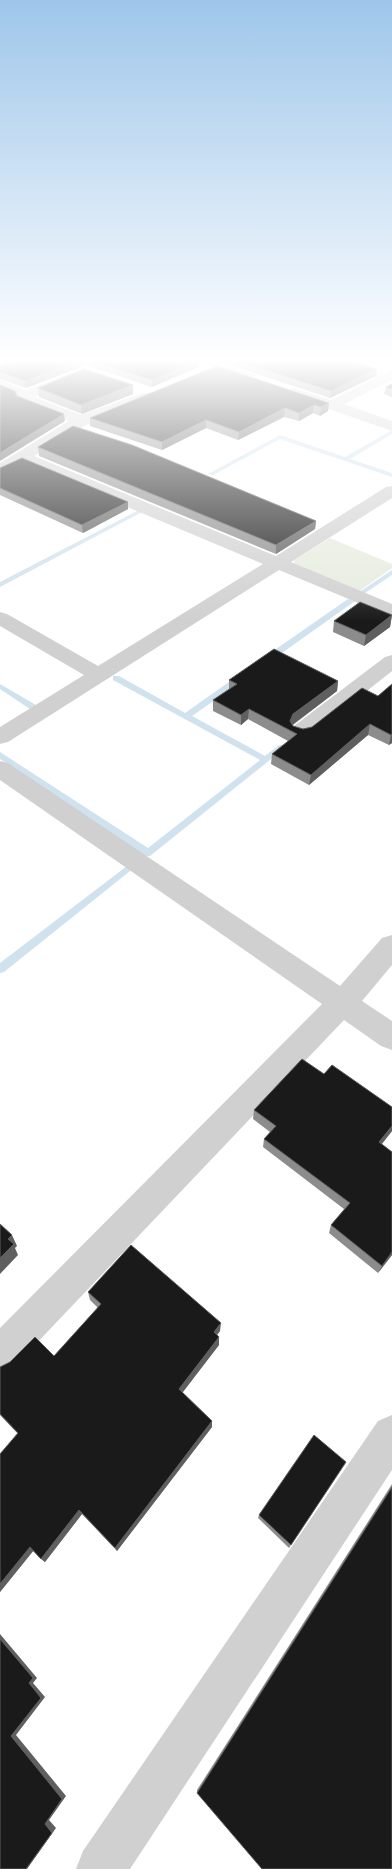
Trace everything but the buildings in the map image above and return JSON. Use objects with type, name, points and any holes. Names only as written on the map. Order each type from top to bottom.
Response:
[{"type":"street","points":[[0,470],[37,448]]},
{"type":"street","points":[[23,457],[392,611]]},
{"type":"street","points":[[0,737],[392,491]]},
{"type":"street","points":[[314,520],[333,528]]},
{"type":"street","points":[[0,618],[99,675]]},
{"type":"street","points":[[302,731],[392,661]]},
{"type":"street","points":[[0,770],[392,1037]]},
{"type":"street","points":[[0,1355],[342,1003],[392,946]]},
{"type":"street","points":[[101,1869],[392,1435]]},
{"type":"shaded area","points":[[330,538],[392,564],[392,568],[358,592],[295,565],[294,560]]},
{"type":"waterway","points":[[211,474],[259,448]]},
{"type":"waterway","points":[[313,448],[392,475]]},
{"type":"waterway","points":[[346,459],[364,448]]},
{"type":"waterway","points":[[0,585],[139,512]]},
{"type":"waterway","points":[[363,592],[392,572]]},
{"type":"waterway","points":[[269,658],[351,601]]},
{"type":"waterway","points":[[116,678],[266,760]]},
{"type":"waterway","points":[[186,716],[239,679]]},
{"type":"waterway","points":[[0,686],[33,707]]},
{"type":"waterway","points":[[266,760],[282,747]]},
{"type":"waterway","points":[[0,755],[148,853]]},
{"type":"waterway","points":[[147,854],[266,760]]},
{"type":"waterway","points":[[0,969],[127,869]]}]
